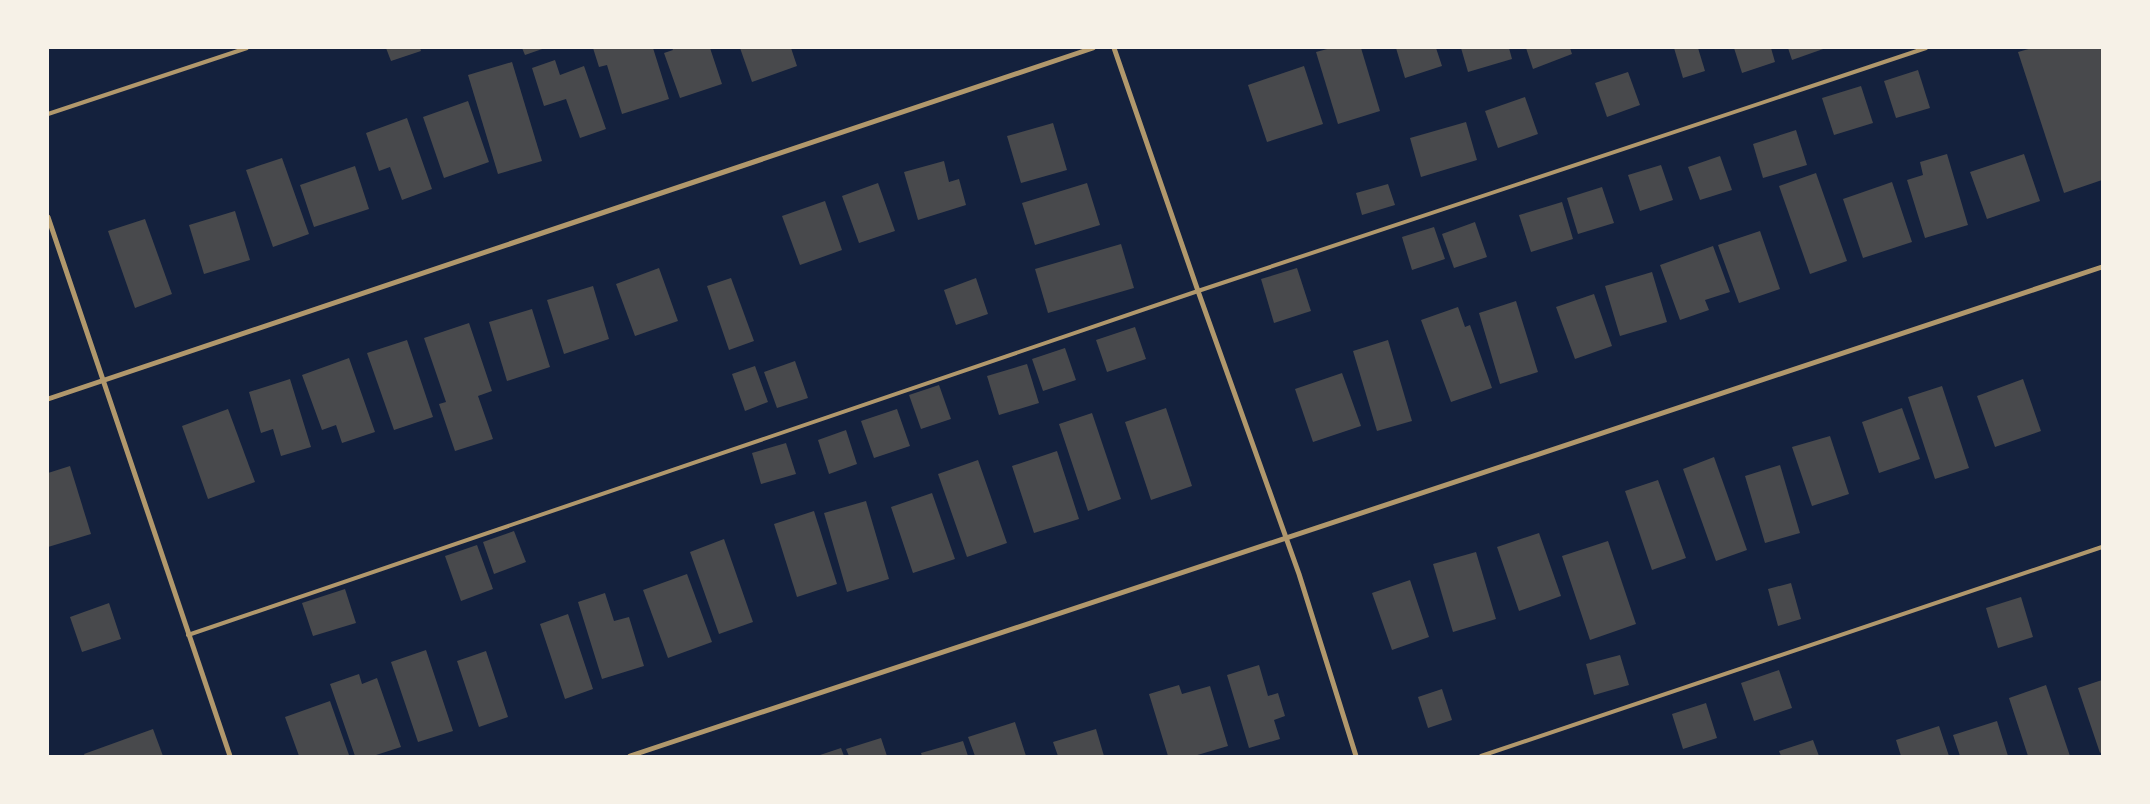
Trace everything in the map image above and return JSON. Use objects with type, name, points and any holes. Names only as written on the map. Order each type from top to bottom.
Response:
[{"type":"street","points":[[48,399],[1093,48]]},
{"type":"street","points":[[1114,48],[1198,291],[1287,538],[1356,756]]},
{"type":"street","points":[[48,217],[230,756]]},
{"type":"street","points":[[630,756],[2102,267]]},
{"type":"lane","points":[[48,114],[247,48]]},
{"type":"lane","points":[[188,635],[1198,291],[1926,48]]},
{"type":"lane","points":[[1481,756],[2102,547]]},
{"type":"building","points":[[386,48],[420,48],[421,51],[391,61]]},
{"type":"building","points":[[522,48],[545,48],[525,55]]},
{"type":"building","points":[[593,48],[653,48],[669,99],[622,114],[607,65],[599,67]]},
{"type":"building","points":[[672,48],[710,48],[722,84],[680,98],[664,53],[673,50]]},
{"type":"building","points":[[740,48],[791,48],[797,66],[752,82]]},
{"type":"building","points":[[1331,48],[1361,48],[1380,111],[1338,124],[1316,52]]},
{"type":"building","points":[[1396,48],[1436,48],[1442,66],[1405,78]]},
{"type":"building","points":[[1461,48],[1509,48],[1512,59],[1468,72]]},
{"type":"building","points":[[1526,48],[1570,48],[1572,54],[1533,69]]},
{"type":"building","points":[[1674,48],[1698,48],[1705,71],[1683,78]]},
{"type":"building","points":[[1734,48],[1771,48],[1775,62],[1742,73]]},
{"type":"building","points":[[1788,48],[1826,48],[1792,60]]},
{"type":"building","points":[[2032,48],[2102,48],[2102,180],[2064,193],[2018,52]]},
{"type":"building","points":[[555,60],[560,75],[584,66],[606,129],[580,138],[566,99],[544,106],[532,68]]},
{"type":"building","points":[[512,62],[542,161],[498,174],[468,75]]},
{"type":"building","points":[[1304,66],[1323,124],[1267,142],[1248,85]]},
{"type":"building","points":[[1918,70],[1930,108],[1896,118],[1884,81]]},
{"type":"building","points":[[1628,72],[1640,105],[1607,117],[1595,83]]},
{"type":"building","points":[[1861,86],[1873,123],[1834,135],[1822,98]]},
{"type":"building","points":[[1525,97],[1538,134],[1498,148],[1485,111]]},
{"type":"building","points":[[468,101],[489,162],[444,178],[423,117]]},
{"type":"building","points":[[407,118],[432,189],[402,200],[390,167],[379,171],[366,133]]},
{"type":"building","points":[[1466,122],[1477,160],[1421,177],[1410,138]]},
{"type":"building","points":[[1053,123],[1067,170],[1021,183],[1007,136]]},
{"type":"building","points":[[1796,130],[1807,165],[1763,178],[1753,144]]},
{"type":"building","points":[[1947,154],[1968,225],[1925,238],[1907,180],[1923,175],[1920,162]]},
{"type":"building","points":[[2024,154],[2040,201],[1987,219],[1970,172]]},
{"type":"building","points":[[1720,156],[1732,190],[1700,200],[1688,167]]},
{"type":"building","points":[[282,158],[309,234],[273,247],[246,170]]},
{"type":"building","points":[[944,161],[949,182],[959,179],[966,205],[918,220],[904,172]]},
{"type":"building","points":[[1661,165],[1673,200],[1640,211],[1628,175]]},
{"type":"building","points":[[355,166],[369,209],[314,227],[300,185]]},
{"type":"building","points":[[1816,173],[1847,261],[1810,274],[1779,186]]},
{"type":"building","points":[[1892,182],[1912,242],[1863,258],[1843,199]]},
{"type":"building","points":[[878,183],[895,231],[859,243],[842,196]]},
{"type":"building","points":[[1087,183],[1100,225],[1035,245],[1022,203]]},
{"type":"building","points":[[1388,184],[1395,205],[1362,215],[1356,193]]},
{"type":"building","points":[[1602,187],[1614,223],[1578,234],[1567,198]]},
{"type":"building","points":[[825,201],[842,250],[800,265],[782,216]]},
{"type":"building","points":[[1562,202],[1573,239],[1531,252],[1519,215]]},
{"type":"building","points":[[235,211],[250,260],[204,274],[189,225]]},
{"type":"building","points":[[145,219],[172,294],[135,308],[108,231]]},
{"type":"building","points":[[1475,222],[1487,257],[1454,268],[1442,234]]},
{"type":"building","points":[[1434,227],[1445,259],[1412,270],[1402,237]]},
{"type":"building","points":[[1760,231],[1780,289],[1739,303],[1718,245]]},
{"type":"building","points":[[1121,244],[1134,288],[1048,313],[1035,269]]},
{"type":"building","points":[[1713,246],[1730,292],[1705,300],[1709,310],[1680,320],[1660,265]]},
{"type":"building","points":[[659,268],[678,321],[635,336],[616,284]]},
{"type":"building","points":[[1297,268],[1311,311],[1274,323],[1261,279]]},
{"type":"building","points":[[1652,272],[1667,322],[1620,336],[1605,286]]},
{"type":"building","points":[[731,278],[754,341],[729,350],[707,286]]},
{"type":"building","points":[[976,278],[988,314],[956,325],[944,290]]},
{"type":"building","points":[[593,286],[609,339],[564,354],[547,300]]},
{"type":"building","points":[[1594,294],[1612,346],[1575,359],[1556,307]]},
{"type":"building","points":[[1516,301],[1538,372],[1500,384],[1479,313]]},
{"type":"building","points":[[1458,307],[1465,327],[1470,325],[1492,388],[1451,402],[1421,320]]},
{"type":"building","points":[[532,309],[550,367],[507,381],[489,322]]},
{"type":"building","points":[[469,323],[492,391],[478,396],[493,439],[455,451],[439,404],[446,402],[424,338]]},
{"type":"building","points":[[1135,327],[1146,359],[1107,372],[1096,340]]},
{"type":"building","points":[[407,340],[433,417],[394,430],[367,353]]},
{"type":"building","points":[[1388,340],[1412,421],[1377,431],[1353,351]]},
{"type":"building","points":[[1065,348],[1076,380],[1043,391],[1032,359]]},
{"type":"building","points":[[349,358],[375,432],[342,443],[336,425],[322,430],[302,375]]},
{"type":"building","points":[[795,361],[808,398],[777,408],[764,372]]},
{"type":"building","points":[[1027,364],[1039,403],[999,415],[987,376]]},
{"type":"building","points":[[755,366],[768,402],[745,411],[732,374]]},
{"type":"building","points":[[1342,373],[1361,426],[1313,442],[1295,389]]},
{"type":"building","points":[[290,379],[311,447],[281,456],[273,429],[261,433],[249,392]]},
{"type":"building","points":[[2023,379],[2041,431],[1995,447],[1977,396]]},
{"type":"building","points":[[939,385],[951,419],[921,429],[909,395]]},
{"type":"building","points":[[1942,386],[1969,468],[1935,479],[1908,397]]},
{"type":"building","points":[[1166,408],[1192,486],[1151,500],[1125,422]]},
{"type":"building","points":[[1902,408],[1920,459],[1879,473],[1862,422]]},
{"type":"building","points":[[228,409],[255,482],[208,499],[182,426]]},
{"type":"building","points":[[897,409],[910,446],[874,458],[861,421]]},
{"type":"building","points":[[1092,413],[1121,499],[1088,511],[1059,424]]},
{"type":"building","points":[[846,430],[857,464],[829,474],[818,440]]},
{"type":"building","points":[[1830,436],[1849,494],[1812,506],[1792,447]]},
{"type":"building","points":[[786,443],[796,474],[761,484],[752,453]]},
{"type":"building","points":[[1057,451],[1079,519],[1034,533],[1012,466]]},
{"type":"building","points":[[1714,457],[1747,550],[1716,561],[1683,469]]},
{"type":"building","points":[[978,460],[1007,543],[967,557],[938,474]]},
{"type":"building","points":[[1780,465],[1800,533],[1765,543],[1745,476]]},
{"type":"building","points":[[70,466],[91,534],[48,547],[48,473]]},
{"type":"building","points":[[1658,480],[1686,558],[1652,570],[1625,491]]},
{"type":"building","points":[[932,493],[955,559],[913,573],[891,507]]},
{"type":"building","points":[[866,501],[889,579],[847,592],[824,513]]},
{"type":"building","points":[[814,511],[837,584],[797,597],[774,524]]},
{"type":"building","points":[[514,531],[526,562],[494,574],[483,542]]},
{"type":"building","points":[[1539,533],[1561,596],[1519,611],[1497,547]]},
{"type":"building","points":[[724,539],[753,622],[719,634],[690,552]]},
{"type":"building","points":[[1608,541],[1636,624],[1590,640],[1562,556]]},
{"type":"building","points":[[477,545],[493,589],[461,601],[445,556]]},
{"type":"building","points":[[1476,552],[1496,619],[1453,632],[1433,564]]},
{"type":"building","points":[[687,574],[712,642],[668,658],[643,590]]},
{"type":"building","points":[[1410,580],[1429,637],[1392,650],[1372,593]]},
{"type":"building","points":[[1791,583],[1801,619],[1778,626],[1768,589]]},
{"type":"building","points":[[345,589],[356,623],[313,636],[302,603]]},
{"type":"building","points":[[605,593],[614,621],[629,617],[644,666],[602,679],[578,602]]},
{"type":"building","points":[[2021,597],[2033,637],[1998,648],[1986,608]]},
{"type":"building","points":[[109,603],[121,639],[82,652],[70,617]]},
{"type":"building","points":[[568,614],[593,689],[565,699],[540,624]]},
{"type":"building","points":[[426,650],[453,731],[418,742],[391,662]]},
{"type":"building","points":[[486,651],[508,717],[479,727],[457,661]]},
{"type":"building","points":[[1620,655],[1629,685],[1594,695],[1586,664]]},
{"type":"building","points":[[1259,665],[1268,696],[1278,693],[1285,716],[1274,720],[1280,739],[1249,748],[1227,675]]},
{"type":"building","points":[[1779,670],[1792,708],[1754,721],[1741,683]]},
{"type":"building","points":[[359,674],[362,684],[377,678],[401,747],[373,756],[355,756],[330,684]]},
{"type":"building","points":[[2102,680],[2102,752],[2100,753],[2078,688]]},
{"type":"building","points":[[1179,685],[1182,694],[1210,686],[1228,746],[1194,756],[1168,756],[1149,694]]},
{"type":"building","points":[[2046,685],[2070,756],[2028,756],[2009,698]]},
{"type":"building","points":[[1442,689],[1452,720],[1428,728],[1418,697]]},
{"type":"building","points":[[330,701],[349,755],[299,756],[285,717]]},
{"type":"building","points":[[1706,703],[1717,738],[1683,749],[1672,714]]},
{"type":"building","points":[[1997,721],[2008,756],[1960,756],[1953,735]]},
{"type":"building","points":[[1015,722],[1026,756],[975,756],[968,737]]},
{"type":"building","points":[[1939,726],[1949,756],[1901,756],[1896,740]]},
{"type":"building","points":[[153,729],[163,756],[85,756],[84,754]]},
{"type":"building","points":[[1096,729],[1104,756],[1058,756],[1053,742]]},
{"type":"building","points":[[881,738],[887,756],[849,756],[846,749]]},
{"type":"building","points":[[1813,740],[1819,756],[1781,756],[1779,751]]},
{"type":"building","points":[[963,741],[968,756],[922,756],[921,753]]},
{"type":"building","points":[[841,748],[844,756],[817,756]]}]
